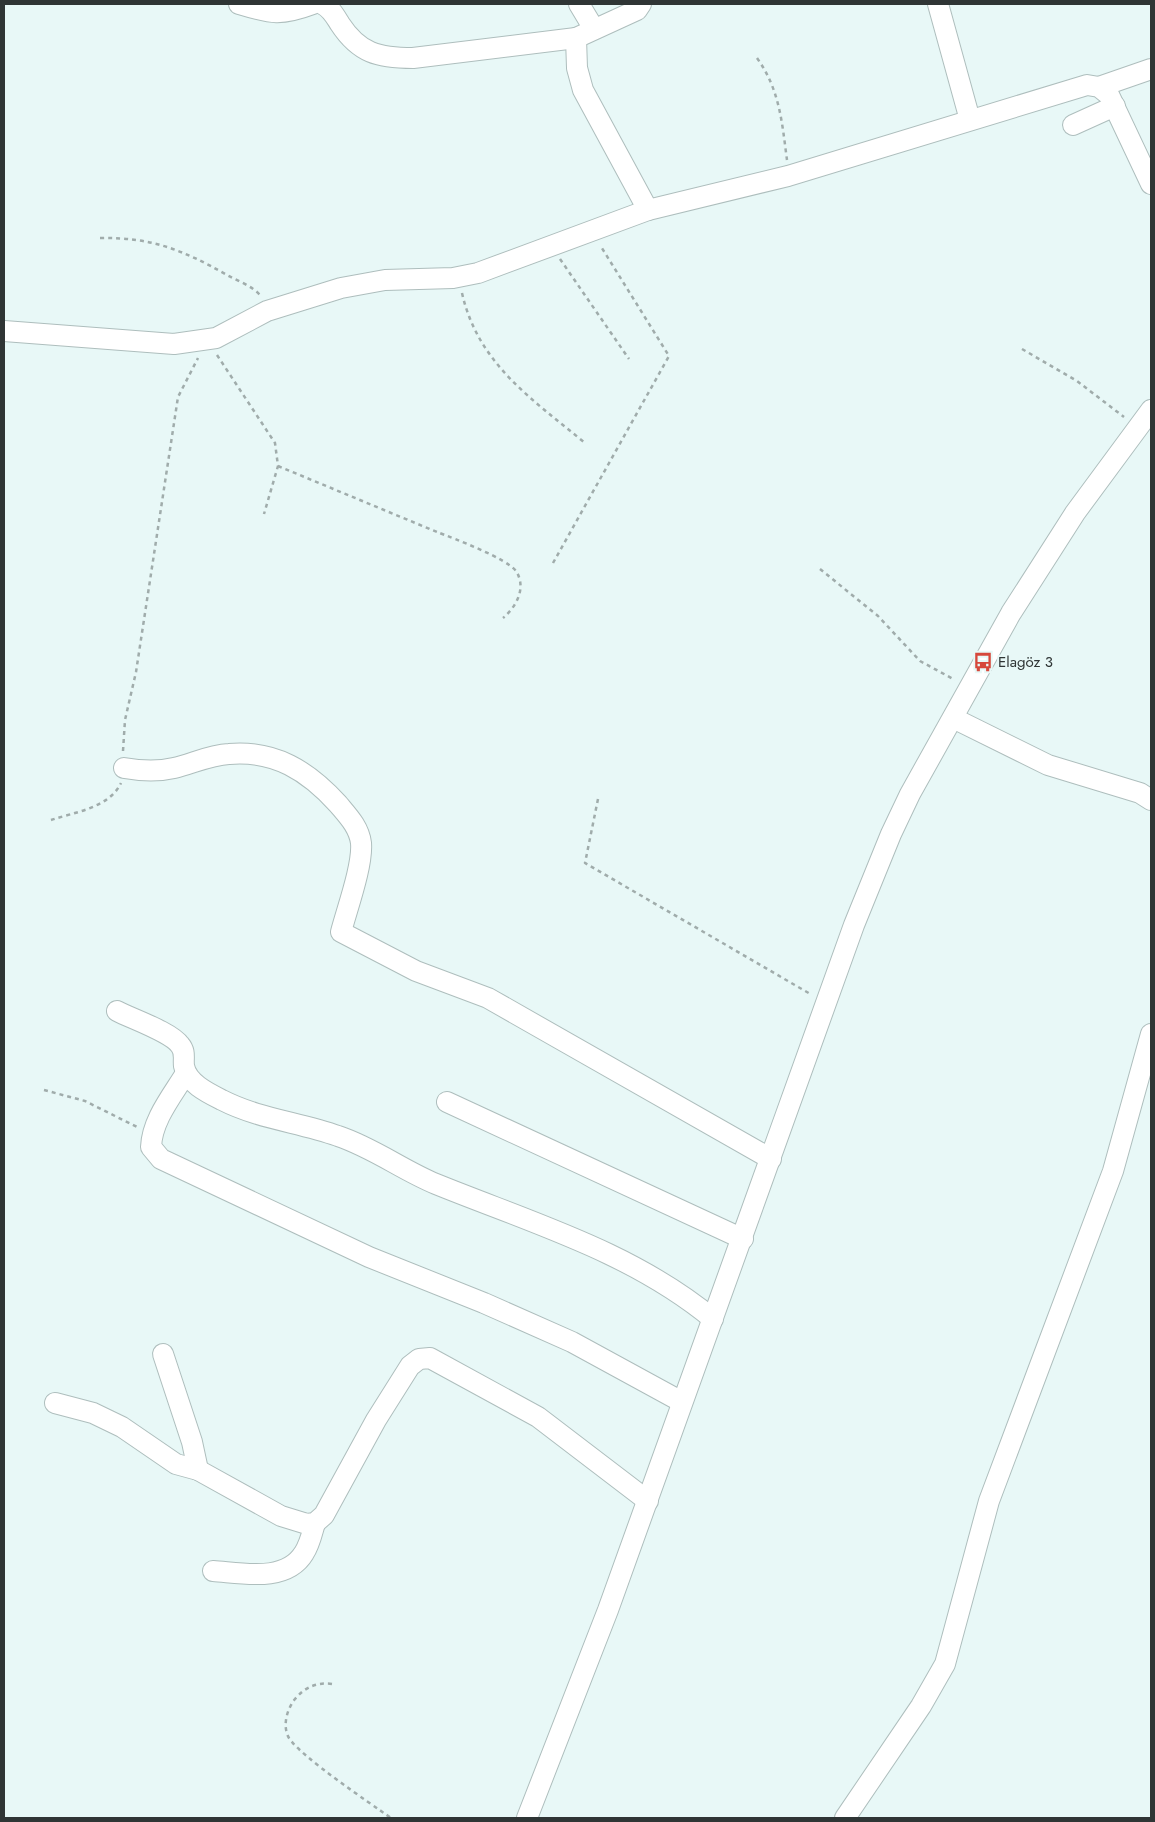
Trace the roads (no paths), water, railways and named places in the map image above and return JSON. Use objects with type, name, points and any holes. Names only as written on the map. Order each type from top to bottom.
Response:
[{"type":"street","points":[[239,4],[259,10],[282,13],[294,12],[313,4]]},
{"type":"street","points":[[322,4],[328,7],[351,40],[369,52],[388,57],[413,58],[576,38],[645,6]]},
{"type":"street","points":[[579,4],[594,29]]},
{"type":"street","points":[[938,4],[970,120]]},
{"type":"street","points":[[576,38],[577,68],[583,90],[648,210]]},
{"type":"street","points":[[1099,87],[1151,69]]},
{"type":"street","points":[[4,331],[174,344],[207,340],[228,333],[274,309],[362,284],[408,278],[460,277],[490,269],[648,210],[788,176],[1081,86],[1093,85],[1109,94],[1151,184]]},
{"type":"street","points":[[1073,125],[1115,106]]},
{"type":"street","points":[[527,1818],[608,1610],[648,1501],[871,879],[918,778],[1042,562],[1080,506],[1151,410]]},
{"type":"street","points":[[953,718],[1048,765],[1140,793],[1151,800]]},
{"type":"street","points":[[124,768],[158,770],[213,756],[250,753],[279,759],[305,773],[320,784],[350,818],[360,836],[361,855],[341,932],[416,971],[488,998],[771,1159]]},
{"type":"street","points":[[117,1011],[175,1039],[183,1049],[186,1073],[194,1083],[223,1101],[275,1120],[334,1134],[366,1146],[434,1183],[582,1241],[629,1263],[684,1294],[713,1319]]},
{"type":"street","points":[[845,1818],[920,1706],[945,1664],[989,1502],[1110,1180],[1151,1034]]},
{"type":"street","points":[[186,1073],[163,1111],[152,1135],[151,1147],[160,1159],[369,1258],[484,1303],[572,1342],[682,1402]]},
{"type":"street","points":[[447,1102],[743,1239]]},
{"type":"street","points":[[163,1354],[192,1442],[198,1470]]},
{"type":"street","points":[[213,1571],[268,1573],[285,1569],[297,1562],[304,1554],[315,1523],[324,1516],[376,1420],[410,1366],[424,1358],[436,1359],[538,1417],[648,1501]]},
{"type":"street","points":[[55,1403],[93,1413],[122,1427],[176,1464],[198,1470],[282,1516],[300,1523],[315,1523]]},
{"type":"place","name":"Elagöz 3","points":[[983,662]]}]
